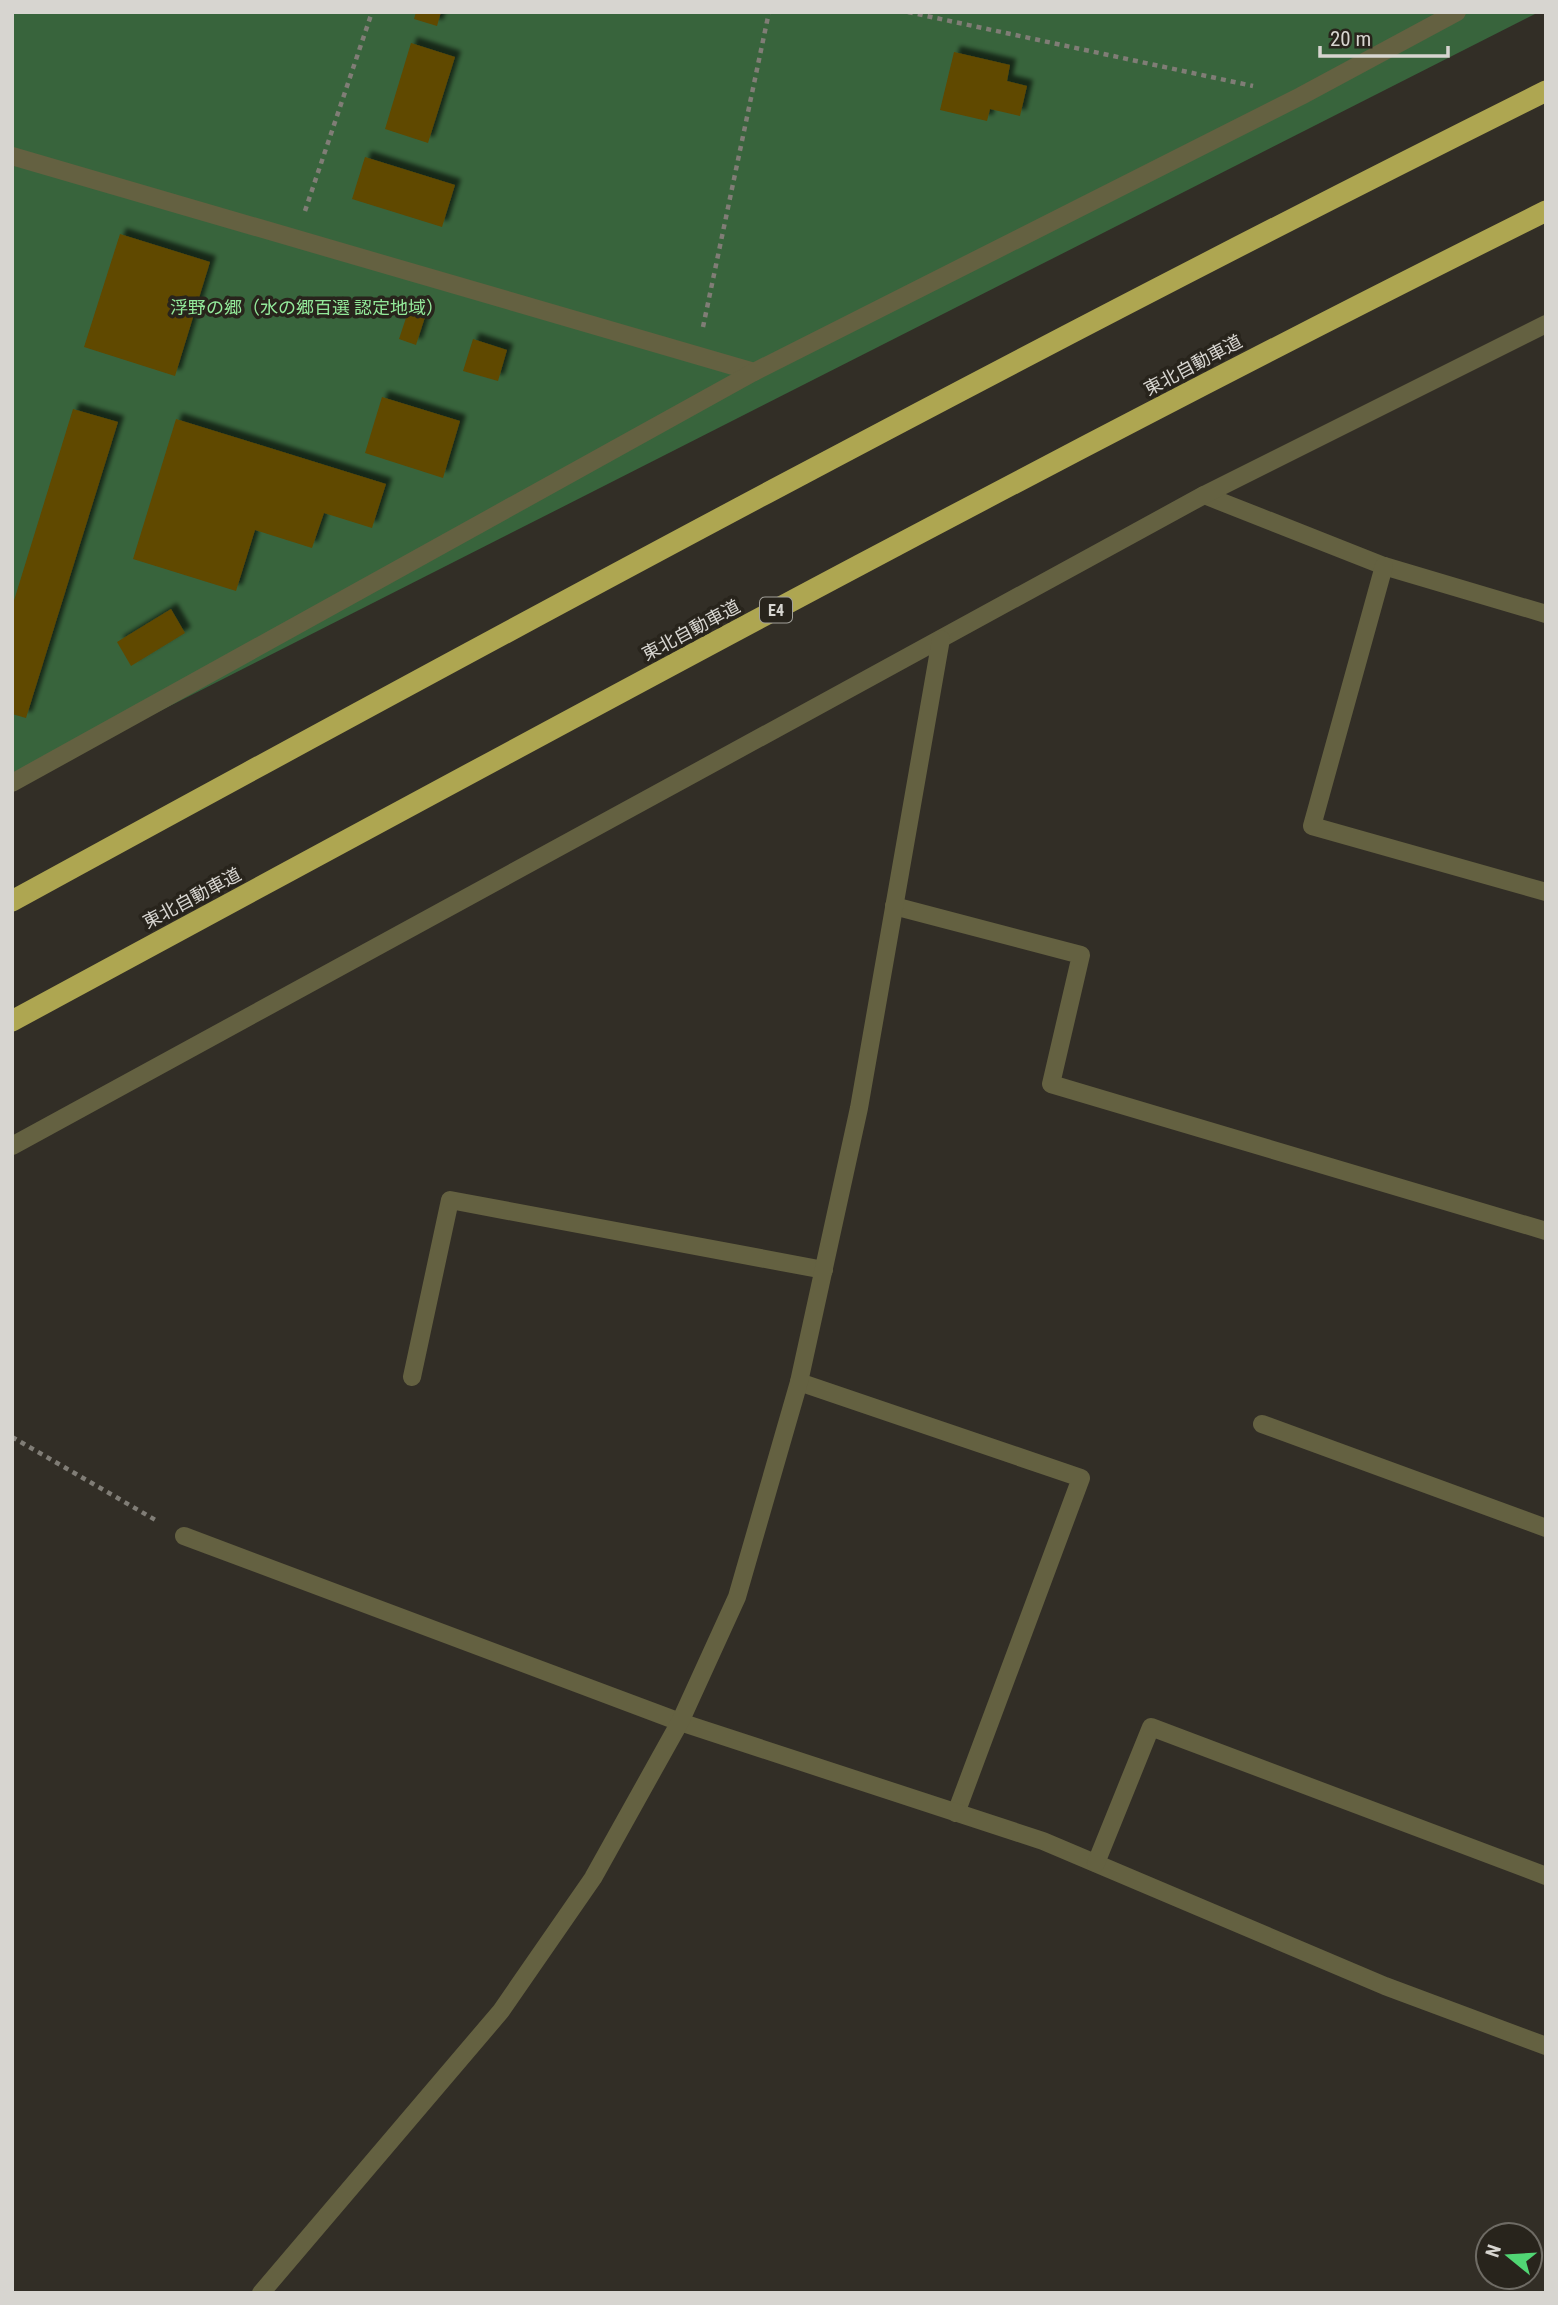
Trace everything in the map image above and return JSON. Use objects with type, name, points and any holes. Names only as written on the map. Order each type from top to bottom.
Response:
[{"type":"highway","points":[[12,901],[608,576],[1546,92]]},
{"type":"highway","name":"東北自動車道","points":[[12,1021],[814,590],[1302,332],[1546,211]]},
{"type":"street","points":[[12,783],[754,372],[1301,96],[1457,12]]},
{"type":"street","points":[[12,156],[754,372]]},
{"type":"street","points":[[12,1146],[1204,495],[1546,324]]},
{"type":"street","points":[[1204,495],[1384,566],[1546,614]]},
{"type":"street","points":[[1384,566],[1312,826],[1546,892]]},
{"type":"street","points":[[261,2293],[500,2011],[593,1878],[680,1722],[737,1597],[799,1382],[859,1108],[941,639]]},
{"type":"street","points":[[894,906],[1082,955],[1051,1084],[1546,1231]]},
{"type":"street","points":[[412,1377],[450,1200],[824,1270]]},
{"type":"street","points":[[799,1382],[1082,1478],[956,1813]]},
{"type":"street","points":[[1262,1424],[1546,1528]]},
{"type":"street","points":[[184,1536],[680,1722],[1043,1841],[1385,1986],[1546,2046]]},
{"type":"street","points":[[1096,1863],[1151,1727],[1546,1876]]},
{"type":"path","points":[[296,238],[372,12]]},
{"type":"path","points":[[698,355],[769,12]]},
{"type":"path","points":[[908,12],[1301,96]]},
{"type":"path","points":[[12,1437],[184,1536]]},
{"type":"green space","name":"浮野の郷（水の郷百選 認定地域）","points":[[12,12],[1539,12],[12,786]]},
{"type":"building","points":[[416,12],[441,12],[437,26],[414,19]]},
{"type":"building","points":[[411,43],[455,57],[428,143],[385,129]]},
{"type":"building","points":[[954,52],[1010,65],[1007,81],[1027,86],[1020,116],[990,109],[987,121],[940,110]]},
{"type":"building","points":[[365,157],[455,185],[442,227],[352,199]]},
{"type":"building","points":[[120,234],[210,262],[175,376],[84,347]]},
{"type":"building","points":[[409,309],[426,314],[416,345],[399,339]]},
{"type":"building","points":[[473,339],[507,350],[498,381],[463,371]]},
{"type":"building","points":[[382,397],[460,421],[443,478],[365,453]]},
{"type":"building","points":[[73,409],[118,422],[26,718],[12,714],[12,607]]},
{"type":"building","points":[[176,419],[386,484],[372,528],[324,513],[312,548],[255,530],[236,591],[133,559]]},
{"type":"building","points":[[171,609],[185,633],[131,666],[117,642]]}]
